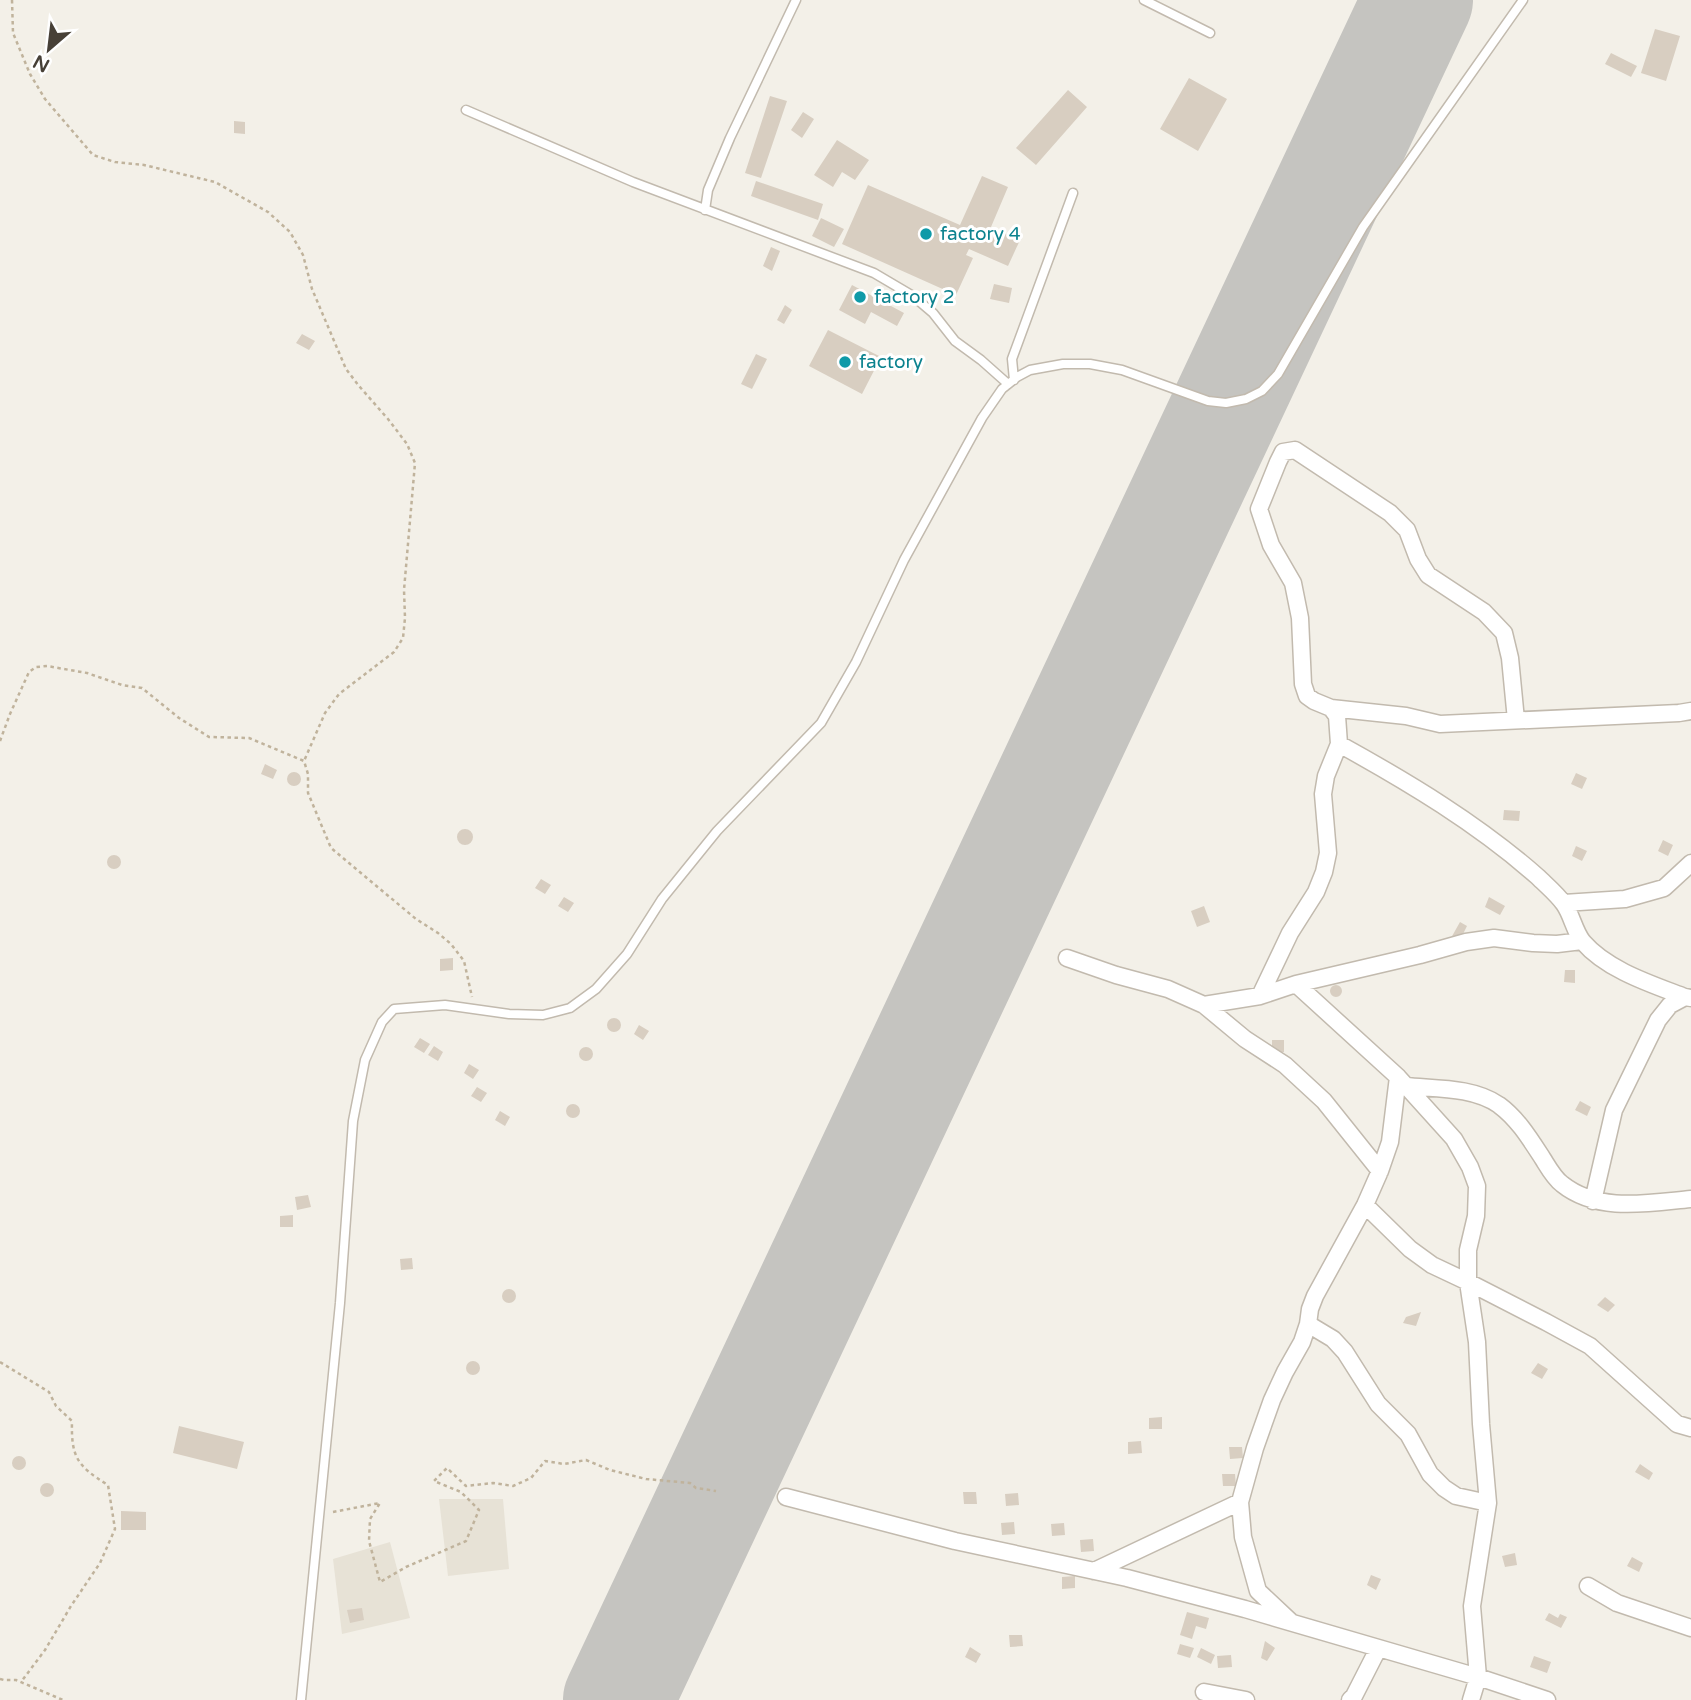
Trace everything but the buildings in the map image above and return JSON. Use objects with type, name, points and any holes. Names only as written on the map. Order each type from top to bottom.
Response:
[{"type":"street","points":[[1517,720],[1510,658],[1504,633],[1484,612],[1428,576],[1407,530],[1390,513],[1295,450],[1283,453],[1259,509],[1271,545],[1293,583],[1300,618],[1303,684],[1307,696],[1314,701],[1331,708],[1406,716],[1440,724],[1691,711]]},
{"type":"street","points":[[1260,996],[1290,933],[1316,892],[1324,872],[1328,853],[1323,794],[1326,776],[1339,744],[1337,716],[1331,708]]},
{"type":"street","points":[[1339,744],[1390,772],[1478,830],[1538,877],[1564,903],[1582,940],[1601,957],[1635,977],[1688,997]]},
{"type":"street","points":[[1564,903],[1625,899],[1664,888],[1691,863]]},
{"type":"street","points":[[1204,1005],[1260,996],[1296,984],[1466,942],[1494,938],[1557,944],[1582,940]]},
{"type":"street","points":[[1067,958],[1168,989],[1204,1005],[1245,1039],[1284,1065],[1324,1101],[1380,1171]]},
{"type":"street","points":[[1296,984],[1402,1082],[1454,1139],[1471,1167],[1477,1186],[1475,1216],[1468,1250],[1468,1282],[1477,1342],[1488,1503],[1472,1606],[1478,1677],[1471,1700]]},
{"type":"street","points":[[1593,1201],[1614,1110],[1658,1020],[1670,1005],[1688,997]]},
{"type":"street","points":[[1292,1623],[1258,1591],[1243,1537],[1240,1502],[1255,1447],[1272,1400],[1284,1372],[1302,1342],[1315,1296],[1365,1206],[1380,1171],[1390,1142],[1402,1082]]},
{"type":"street","points":[[1402,1082],[1470,1092],[1497,1104],[1517,1121],[1559,1183],[1593,1201],[1651,1203],[1691,1199]]},
{"type":"street","points":[[1365,1206],[1409,1250],[1432,1265],[1590,1346],[1678,1424],[1691,1428]]},
{"type":"street","points":[[1308,1324],[1333,1339],[1345,1352],[1378,1404],[1408,1434],[1430,1474],[1444,1489],[1456,1496],[1488,1503]]},
{"type":"street","points":[[786,1497],[955,1541],[1205,1598],[1478,1677],[1547,1700]]},
{"type":"street","points":[[1094,1571],[1240,1502]]},
{"type":"street","points":[[1588,1586],[1617,1602],[1691,1628]]},
{"type":"street","points":[[1350,1700],[1378,1649]]},
{"type":"street","points":[[1204,1692],[1246,1700]]},
{"type":"lane","points":[[705,210],[708,190],[730,138],[796,0]]},
{"type":"lane","points":[[1144,0],[1210,33]]},
{"type":"lane","points":[[301,1700],[340,1303],[353,1121],[365,1060],[382,1022],[394,1009],[445,1005],[509,1014],[543,1015],[570,1008],[596,989],[627,954],[662,899],[718,831],[821,723],[856,662],[904,560],[982,418],[1002,389],[1030,370],[1063,364],[1090,364],[1122,369],[1208,401],[1226,403],[1246,399],[1262,391],[1278,374],[1363,227],[1523,0]]},
{"type":"lane","points":[[466,110],[633,182],[874,273],[913,296],[933,313],[955,341],[1011,382]]},
{"type":"lane","points":[[1011,382],[1012,359],[1073,193]]},
{"type":"path","points":[[12,0],[13,33],[30,74],[45,99],[93,155],[215,182],[268,212],[290,232],[303,255],[313,289],[346,369],[407,444],[415,463],[404,590],[404,638],[394,652],[339,694],[325,713],[304,761],[308,774],[308,793],[331,849],[415,919],[451,944],[464,961],[475,1009]]},
{"type":"path","points":[[0,741],[29,672],[36,667],[47,666],[87,673],[122,685],[142,688],[179,718],[209,737],[249,738],[304,761]]},
{"type":"path","points":[[0,1362],[49,1392],[56,1406],[72,1421],[71,1443],[77,1461],[108,1485],[115,1529],[100,1563],[45,1650],[21,1682]]},
{"type":"path","points":[[320,1515],[380,1503],[370,1519],[369,1541],[380,1582],[406,1567],[466,1542],[480,1510],[461,1492],[434,1481],[447,1468],[466,1486],[493,1483],[513,1486],[531,1478],[545,1461],[564,1464],[586,1460],[610,1470],[646,1479],[690,1483],[696,1488],[716,1491]]},
{"type":"path","points":[[0,1679],[16,1680],[63,1700]]},
{"type":"shaded area","points":[[439,1499],[503,1499],[509,1569],[448,1576]]},
{"type":"shaded area","points":[[390,1542],[410,1618],[342,1634],[333,1559]]},
{"type":"runway","points":[[618,1700],[1418,0]]},
{"type":"place","name":"factory 4","points":[[926,234]]},
{"type":"place","name":"factory 2","points":[[860,297]]},
{"type":"place","name":"factory","points":[[845,362]]}]
